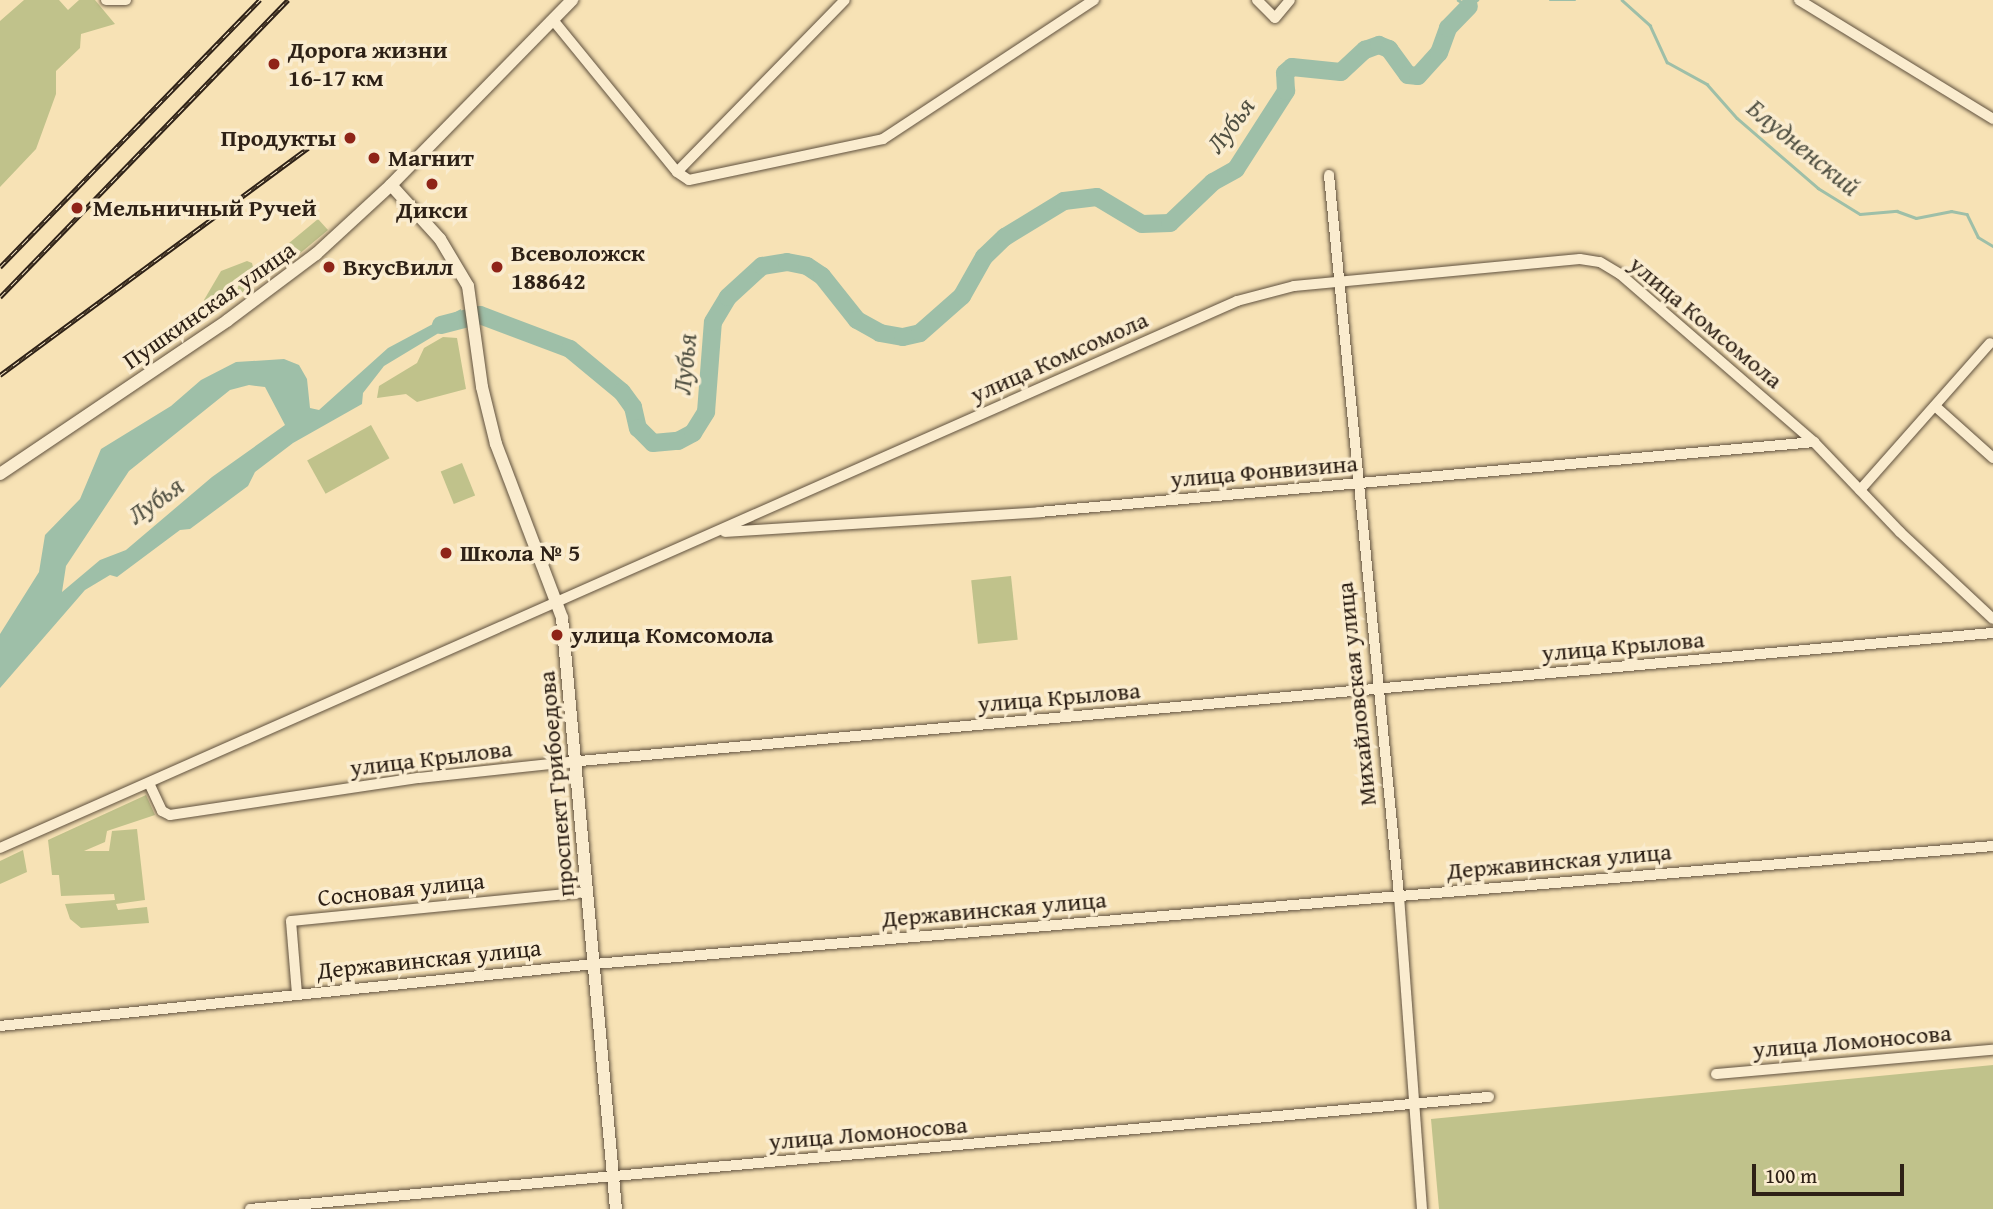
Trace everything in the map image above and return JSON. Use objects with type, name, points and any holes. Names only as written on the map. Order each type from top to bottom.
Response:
[{"type":"street","points":[[106,0],[126,0]]},
{"type":"street","name":"Пушкинская улица","points":[[0,474],[279,283],[391,185],[572,0]]},
{"type":"street","points":[[677,172],[845,0]]},
{"type":"street","points":[[553,20],[677,172],[689,180],[715,177],[883,139],[1094,0]]},
{"type":"street","points":[[1256,0],[1275,18],[1290,0]]},
{"type":"street","points":[[1799,0],[1993,119]]},
{"type":"street","name":"Михайловская улица","points":[[1329,176],[1376,690],[1399,896],[1422,1209]]},
{"type":"street","name":"проспект Грибоедова","points":[[391,185],[440,239],[464,278],[473,305],[482,387],[496,444],[559,601],[616,1209]]},
{"type":"street","name":"улица Комсомола","points":[[0,848],[1237,301],[1294,286],[1580,259],[1600,262],[1620,274],[1814,442],[1993,619]]},
{"type":"street","points":[[1860,489],[1936,407],[1990,343]]},
{"type":"street","points":[[1936,407],[1993,458]]},
{"type":"street","name":"улица Фонвизина","points":[[717,533],[1039,512],[1814,442]]},
{"type":"street","name":"улица Крылова","points":[[149,783],[162,811],[170,815],[419,778],[576,762],[1993,633]]},
{"type":"street","name":"Державинская улица","points":[[0,1026],[594,964],[1993,846]]},
{"type":"street","name":"Сосновая улица","points":[[297,994],[291,921],[587,892]]},
{"type":"street","name":"улица Ломоносова","points":[[1716,1074],[1993,1050]]},
{"type":"street","name":"улица Ломоносова","points":[[250,1209],[1489,1097]]},
{"type":"shaded area","points":[[24,0],[59,0],[68,10],[79,0],[95,0],[115,24],[81,34],[80,48],[56,71],[56,94],[36,149],[0,187],[0,21]]},
{"type":"shaded area","points":[[318,219],[328,230],[298,255],[289,250],[278,257],[277,253]]},
{"type":"shaded area","points":[[247,261],[252,263],[256,279],[252,287],[206,313],[204,300],[221,271]]},
{"type":"shaded area","points":[[461,309],[463,326],[442,331],[384,366],[363,393],[362,404],[293,443],[255,472],[248,486],[190,529],[180,530],[117,577],[110,575],[85,590],[0,688],[0,634],[39,572],[45,535],[80,499],[101,449],[171,406],[201,380],[236,362],[284,359],[299,365],[307,379],[310,408],[319,410],[388,348]],"holes":[[[249,385],[265,387],[285,425],[212,477],[126,550],[100,560],[62,592],[66,566],[129,471],[230,390]]]},
{"type":"shaded area","points":[[443,337],[457,338],[466,389],[417,402],[406,394],[377,398],[379,386],[417,363],[424,348]]},
{"type":"shaded area","points":[[371,425],[389,458],[326,494],[307,460]]},
{"type":"shaded area","points":[[462,463],[475,495],[454,504],[441,472]]},
{"type":"shaded area","points":[[1011,576],[1018,640],[978,644],[971,580]]},
{"type":"shaded area","points":[[146,795],[155,815],[107,831],[105,842],[84,851],[109,851],[112,831],[137,829],[145,900],[116,904],[118,910],[147,907],[149,923],[81,928],[70,919],[65,904],[115,900],[114,894],[61,896],[59,875],[52,875],[48,840]]},
{"type":"shaded area","points":[[23,850],[27,872],[0,884],[0,861]]},
{"type":"shaded area","points":[[1993,1065],[1993,1209],[1439,1209],[1431,1119]]},
{"type":"waterway","name":"Блудненский","points":[[1458,0],[1469,6],[1477,0]]},
{"type":"waterway","name":"Блудненский","points":[[1550,0],[1575,0]]},
{"type":"waterway","name":"Блудненский","points":[[1622,0],[1650,25],[1667,62],[1707,84],[1737,118],[1818,188],[1860,214],[1897,211],[1916,218],[1951,211],[1967,214],[1978,237],[1993,246]]},
{"type":"waterway","name":"Лубья","points":[[441,325],[480,315],[570,349],[622,392],[633,407],[638,428],[653,443],[678,441],[693,433],[706,412],[713,322],[728,297],[762,266],[787,262],[807,266],[822,276],[857,320],[880,333],[903,337],[920,333],[962,296],[984,257],[1005,237],[1064,201],[1097,197],[1142,224],[1170,223],[1213,182],[1236,169],[1286,91],[1285,73],[1292,67],[1341,72],[1365,50],[1379,45],[1389,49],[1408,75],[1418,76],[1439,53],[1448,28],[1469,6]]},
{"type":"railway","points":[[0,267],[260,0]]},
{"type":"railway","points":[[0,297],[288,0]]},
{"type":"railway","points":[[0,375],[308,148]]},
{"type":"place","name":"Дорога жизни 16-17 км","points":[[274,64]]},
{"type":"place","name":"Продукты","points":[[350,138]]},
{"type":"place","name":"Магнит","points":[[374,158]]},
{"type":"place","name":"Дикси","points":[[432,184]]},
{"type":"place","name":"Мельничный Ручей","points":[[77,208]]},
{"type":"place","name":"ВкусВилл","points":[[329,267]]},
{"type":"place","name":"Всеволожск 188642","points":[[497,267]]},
{"type":"place","name":"Школа № 5","points":[[446,553]]},
{"type":"place","name":"улица Комсомола","points":[[557,635]]}]
